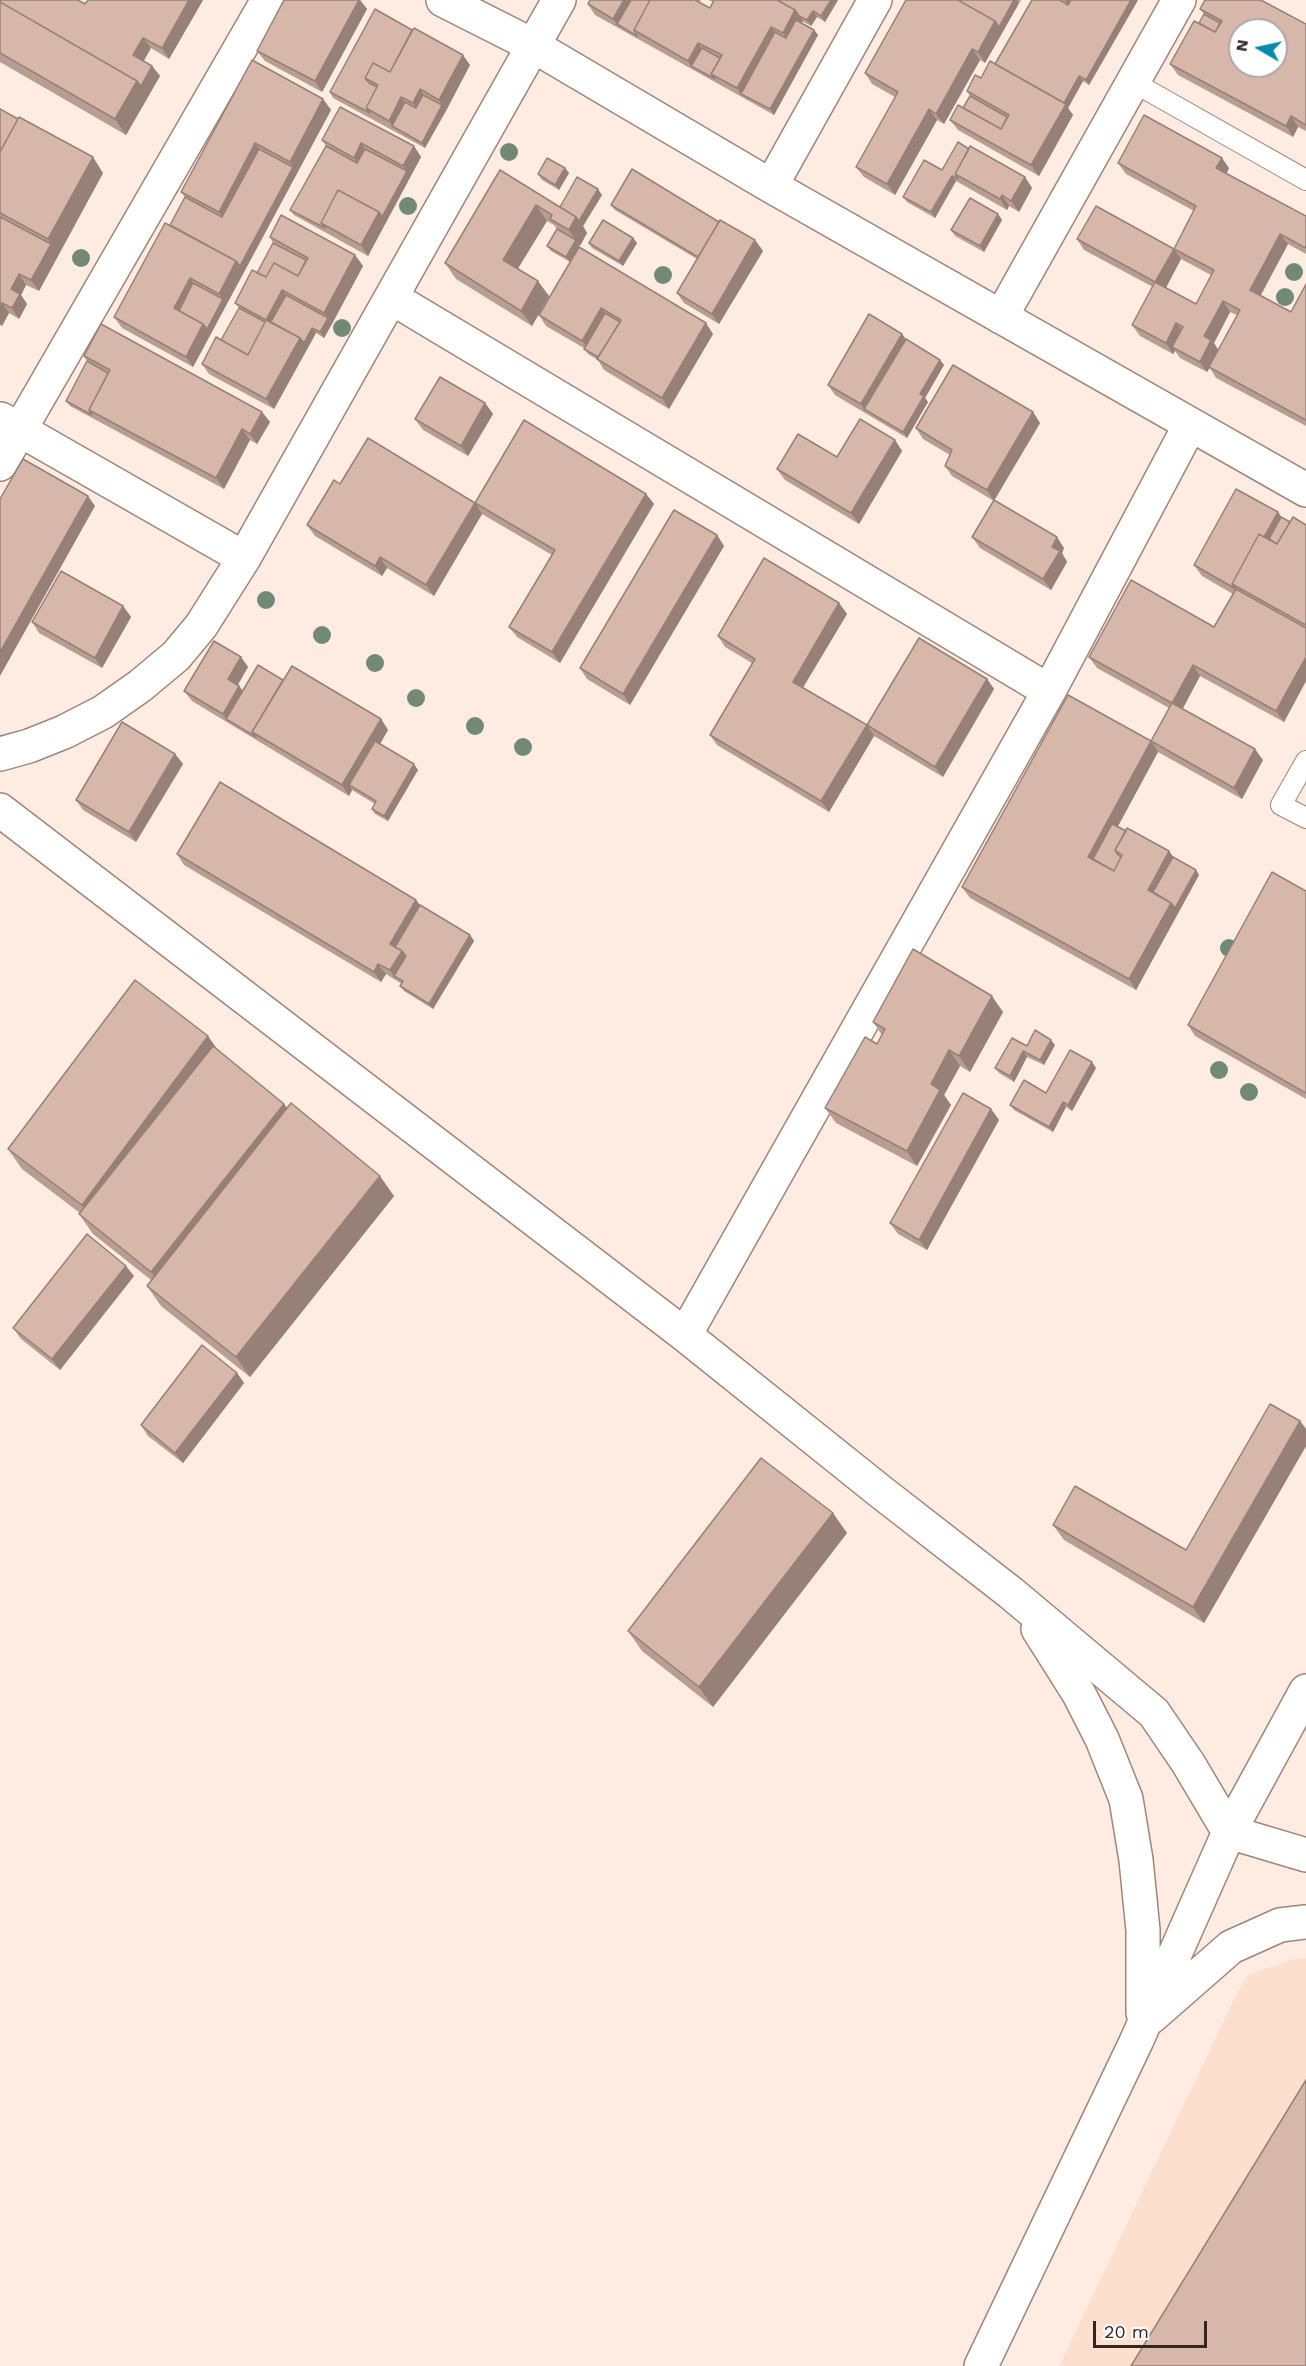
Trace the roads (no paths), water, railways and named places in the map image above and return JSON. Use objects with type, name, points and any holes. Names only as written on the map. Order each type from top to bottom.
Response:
[{"type":"street","points":[[0,464],[10,425],[268,0]]},
{"type":"street","points":[[443,0],[532,45],[771,186],[1306,490]]},
{"type":"street","points":[[0,754],[29,746],[64,732],[103,712],[140,686],[176,656],[201,626],[244,558],[559,0]]},
{"type":"street","points":[[771,186],[875,0]]},
{"type":"street","points":[[1001,317],[1179,0]]},
{"type":"street","points":[[392,298],[1049,691]]},
{"type":"street","points":[[10,425],[244,558]]},
{"type":"street","points":[[685,1335],[1049,691],[1190,425]]},
{"type":"street","points":[[0,810],[685,1335],[1011,1593],[1154,1713],[1188,1763],[1229,1832],[1306,1855]]},
{"type":"street","points":[[1011,1593],[1054,1651],[1079,1694],[1102,1739],[1126,1799],[1136,1860],[1143,1930],[1143,2024]]},
{"type":"street","points":[[981,2366],[1143,2024],[1229,1832],[1306,1691]]},
{"type":"street","points":[[1143,2024],[1231,1947],[1280,1925],[1306,1922]]},
{"type":"lane","points":[[1133,82],[1306,180]]},
{"type":"lane","points":[[1306,761],[1281,805],[1306,818]]}]
